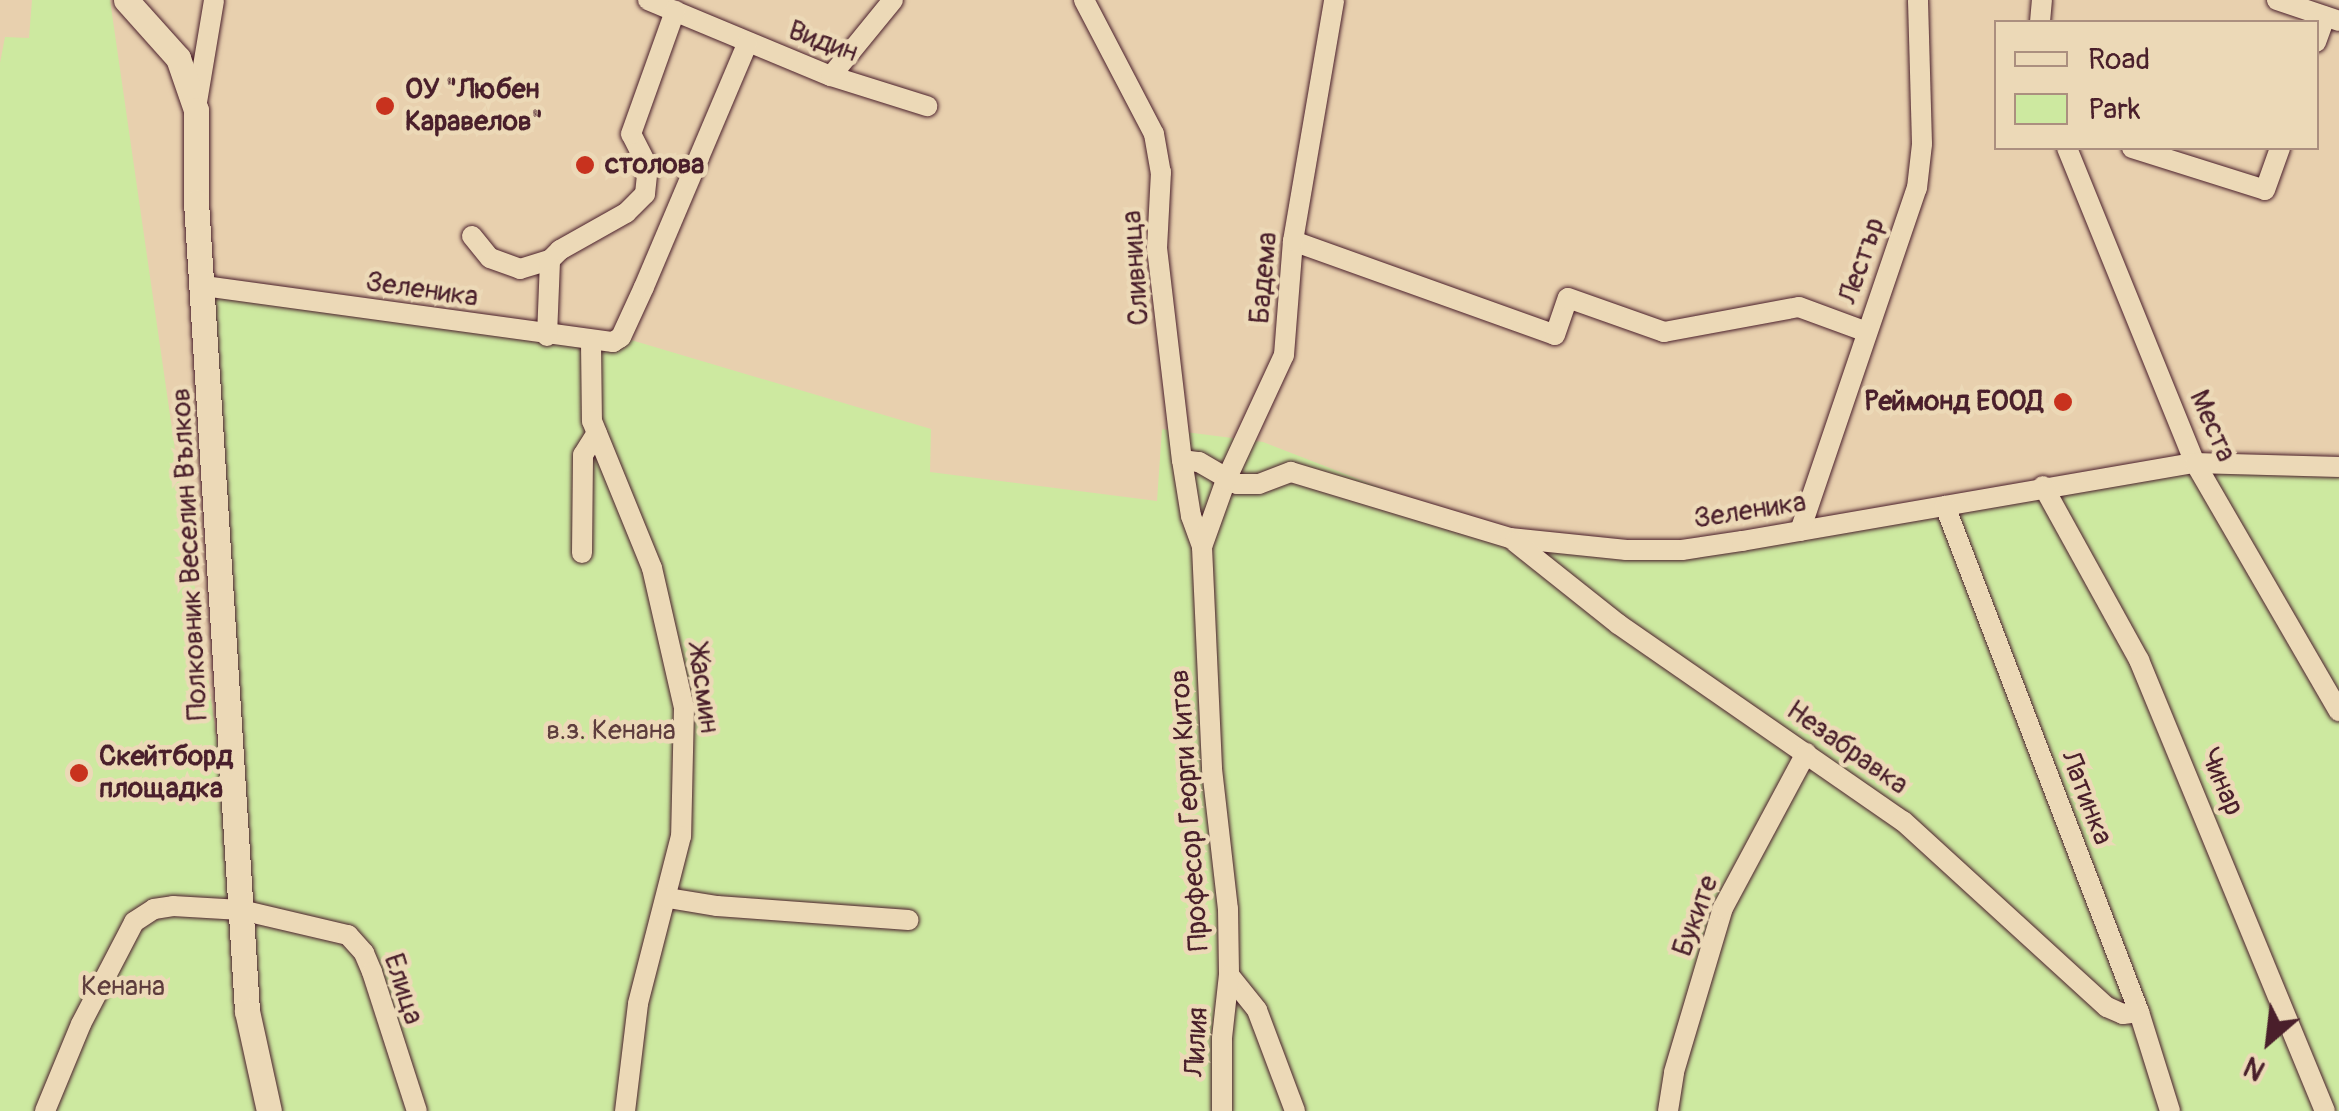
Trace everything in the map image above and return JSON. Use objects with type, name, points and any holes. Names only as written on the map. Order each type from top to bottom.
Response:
[{"type":"main road","name":"Полковник Веселин Вълков","points":[[126,0],[178,58],[196,110],[196,202],[248,1011],[269,1111]]},
{"type":"street","points":[[196,110],[214,0]]},
{"type":"street","name":"Видин","points":[[648,0],[690,9],[747,44],[927,106]]},
{"type":"street","points":[[831,76],[893,0]]},
{"type":"street","name":"Сливница","points":[[1084,0],[1154,134],[1161,172],[1157,248],[1182,460],[1191,516],[1202,548]]},
{"type":"street","name":"Бадема","points":[[1202,548],[1226,480],[1284,355],[1293,241],[1334,0]]},
{"type":"street","name":"Лестър","points":[[1800,532],[1921,166],[1918,0]]},
{"type":"street","points":[[2277,0],[2332,19]]},
{"type":"street","points":[[472,236],[490,258],[520,268],[550,260],[560,250],[626,213],[645,194],[648,167],[631,134],[690,9]]},
{"type":"street","name":"Зеленика","points":[[204,286],[612,342],[626,328],[747,44]]},
{"type":"street","name":"Места","points":[[2068,150],[2195,463],[2339,710]]},
{"type":"street","points":[[2138,150],[2265,190],[2279,150]]},
{"type":"street","points":[[1293,241],[1555,335],[1568,298],[1664,332],[1798,308],[1867,332]]},
{"type":"street","points":[[547,336],[550,260]]},
{"type":"street","name":"Жасмин","points":[[591,342],[589,400],[597,433],[652,568],[684,708],[681,836],[638,1004],[628,1060],[625,1111]]},
{"type":"street","points":[[582,553],[582,455],[597,433]]},
{"type":"street","name":"Зеленика","points":[[1182,460],[1198,462],[1226,480],[1248,486],[1291,472],[1510,538],[1626,550],[1682,550],[1800,532],[2042,486],[2195,463],[2339,467]]},
{"type":"street","name":"Чинар","points":[[2042,486],[2138,660],[2205,812],[2326,1111]]},
{"type":"street","name":"Латинка","points":[[1945,506],[2138,1012],[2170,1111]]},
{"type":"street","name":"Незабравка","points":[[1510,538],[1618,624],[1903,821],[2107,1007],[2123,1014],[2138,1012]]},
{"type":"street","name":"Професор Георги Китов","points":[[1202,548],[1213,781],[1228,908],[1229,976],[1257,1010],[1295,1111]]},
{"type":"street","name":"Буките","points":[[1668,1111],[1674,1072],[1724,908],[1806,752]]},
{"type":"street","points":[[668,898],[716,906],[908,920]]},
{"type":"street","name":"Елица","points":[[45,1111],[81,1024],[134,922],[154,910],[173,906],[241,910],[337,930],[357,944],[372,972],[417,1111]]},
{"type":"street","name":"Лилия","points":[[1222,1111],[1222,1038],[1229,976]]},
{"type":"green space","name":"в.з. Кенана","points":[[32,0],[110,0],[240,899],[204,286],[621,337],[931,429],[930,472],[1157,501],[1162,429],[1263,442],[1510,538],[1626,550],[2195,463],[2339,466],[2339,1111],[0,1111],[0,63],[5,37],[29,38]]},
{"type":"place","name":"ОУ \"Любен Каравелов\"","points":[[385,106]]},
{"type":"place","name":"столова","points":[[585,165]]},
{"type":"place","name":"Реймонд ЕООД","points":[[2063,402]]},
{"type":"place","name":"Скейтборд площадка","points":[[79,773]]},
{"type":"park label","name":"Кенана","points":[[123,987]]}]
